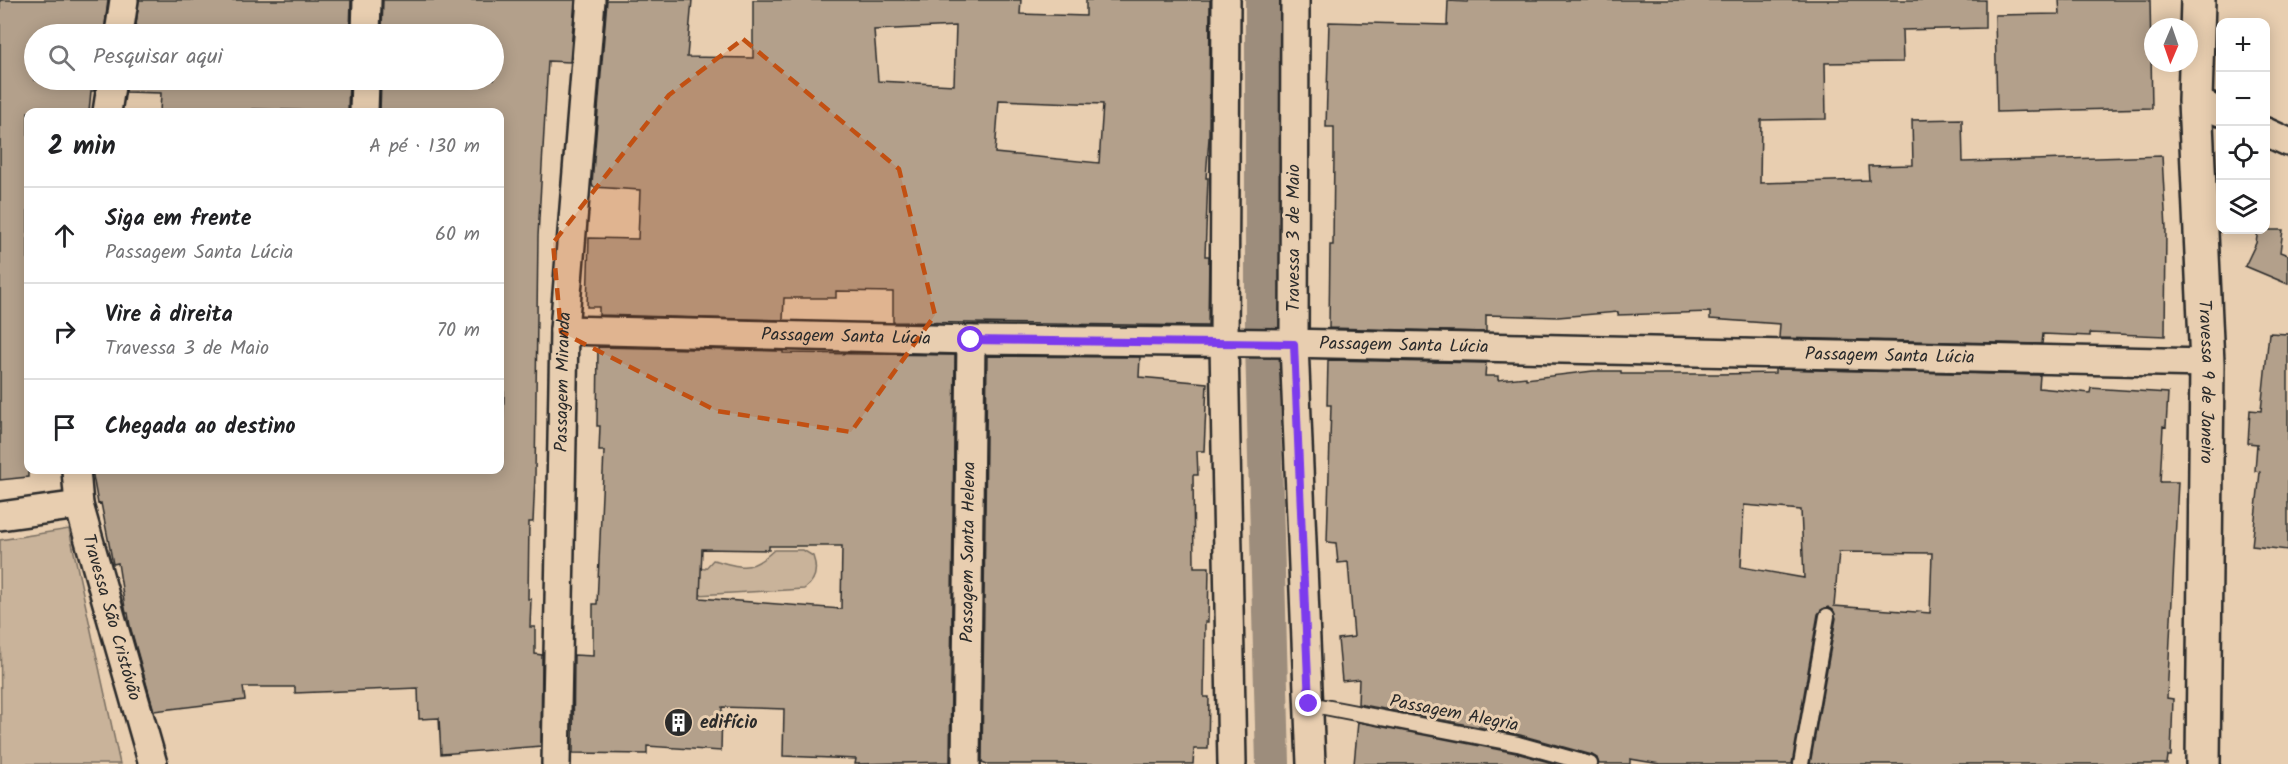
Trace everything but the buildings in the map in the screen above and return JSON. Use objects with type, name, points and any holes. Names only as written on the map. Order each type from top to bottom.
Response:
[{"type":"street","points":[[120,24],[124,0]]},
{"type":"street","points":[[366,24],[367,0]]},
{"type":"street","name":"Passagem Miranda","points":[[555,764],[564,330],[591,0]]},
{"type":"street","points":[[1226,0],[1232,764]]},
{"type":"street","name":"Travessa 3 de Maio","points":[[1295,0],[1290,343],[1311,764]]},
{"type":"street","name":"Travessa 9 de Janeiro","points":[[2198,0],[2208,107],[2203,764]]},
{"type":"street","points":[[108,108],[110,90]]},
{"type":"street","points":[[364,108],[365,90]]},
{"type":"street","points":[[2270,134],[2288,142]]},
{"type":"street","name":"Passagem Santa Lúcia","points":[[564,330],[971,340],[1290,343],[2207,363]]},
{"type":"street","name":"Passagem Santa Helena","points":[[966,764],[971,340]]},
{"type":"street","name":"Travessa São Cristóvão","points":[[76,474],[79,505],[153,764]]},
{"type":"street","points":[[0,516],[79,505]]},
{"type":"street","points":[[555,764],[563,764]]},
{"type":"lane","points":[[1801,764],[1827,616]]},
{"type":"lane","name":"Passagem Alegria","points":[[1309,704],[1518,744],[1590,764]]},
{"type":"highlighted area","points":[[743,39],[899,169],[935,315],[851,432],[717,411],[561,332],[553,243],[669,95]]},
{"type":"shaded area","points":[[69,529],[120,764],[1,764],[0,540]]},
{"type":"shaded area","points":[[774,550],[803,550],[813,556],[815,575],[808,586],[804,589],[697,595],[693,567],[705,569],[713,560],[739,566],[752,565]]},
{"type":"waterway","points":[[1262,0],[1262,343],[1273,764]]},
{"type":"place","name":"edifício","points":[[679,723]]},
{"type":"route","points":[[971,340],[1294,344],[1309,704]]}]
